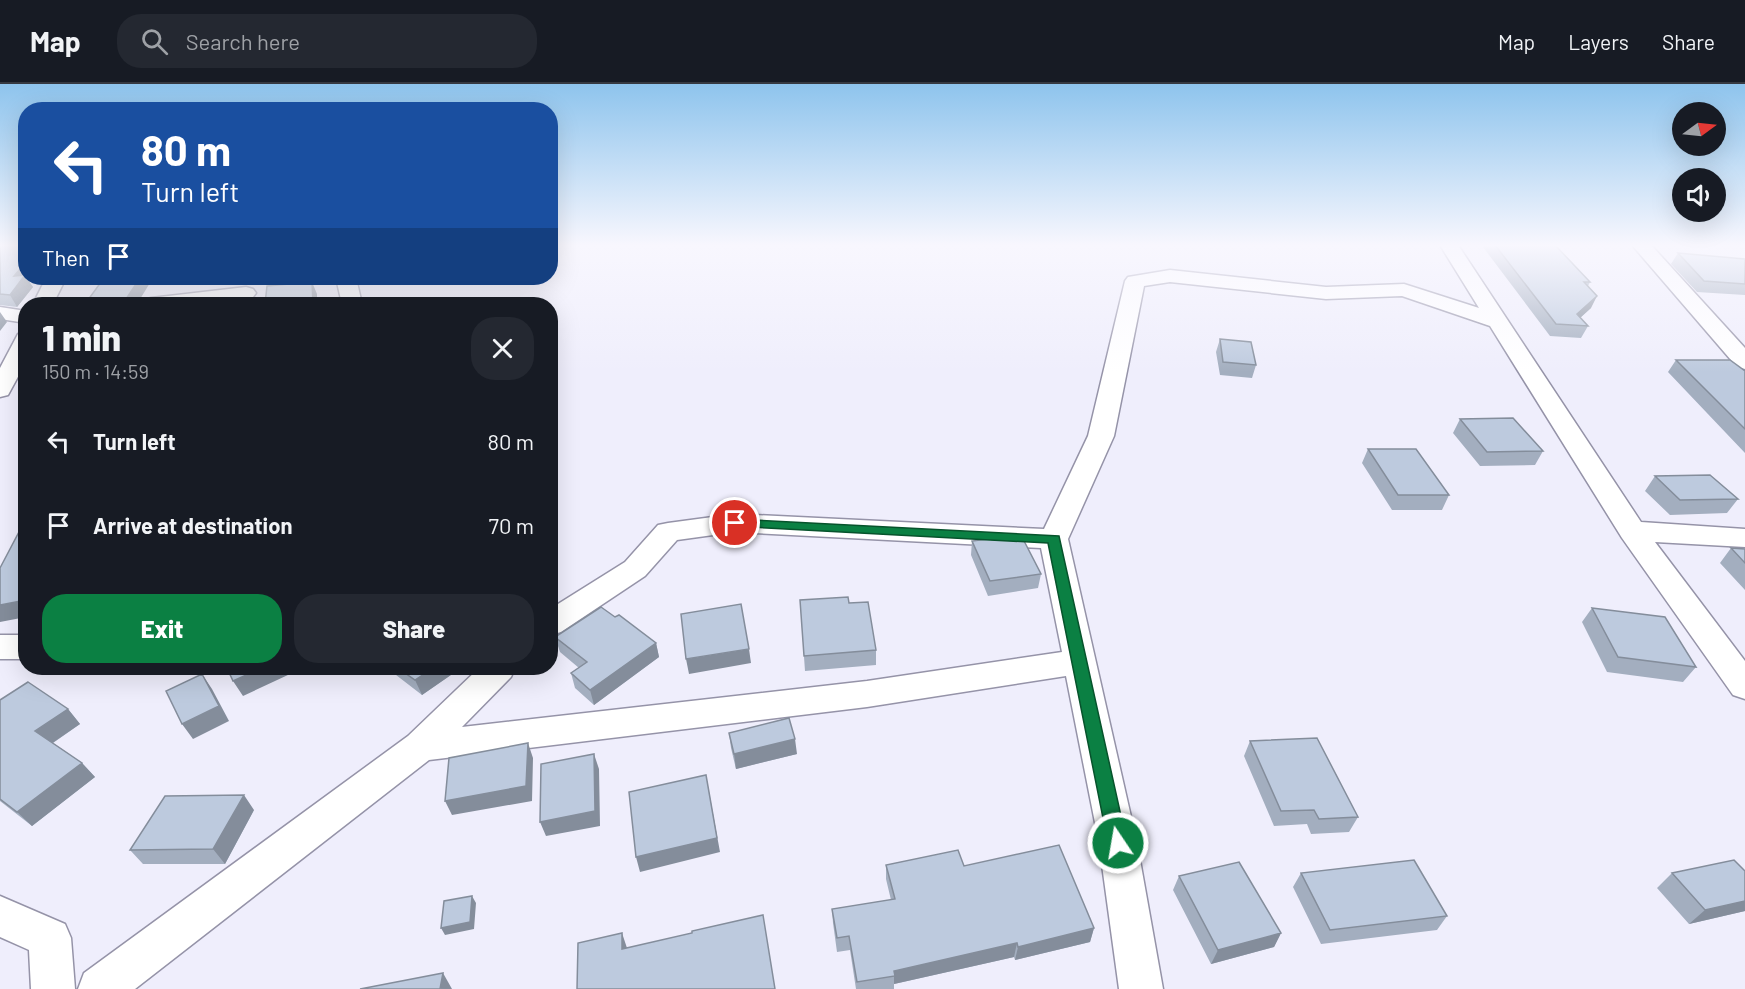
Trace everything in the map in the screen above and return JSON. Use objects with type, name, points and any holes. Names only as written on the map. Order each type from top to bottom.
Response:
[{"type":"street","points":[[1134,287],[1101,436],[1054,539],[1078,662],[1118,843],[1142,989]]},
{"type":"street","points":[[1273,287],[1326,293],[1404,290],[1497,321]]},
{"type":"street","points":[[1476,287],[1632,531],[1745,686]]},
{"type":"street","points":[[1679,287],[1745,362]]},
{"type":"street","points":[[206,297],[246,292]]},
{"type":"street","points":[[0,313],[18,316]]},
{"type":"street","points":[[0,390],[18,355]]},
{"type":"street","points":[[558,619],[635,569],[668,532],[735,523],[1054,539]]},
{"type":"street","points":[[1632,531],[1745,538]]},
{"type":"street","points":[[0,647],[18,647]]},
{"type":"street","points":[[421,746],[867,694],[1078,662]]},
{"type":"street","points":[[100,989],[421,746],[492,675]]},
{"type":"street","points":[[0,916],[50,938],[52,989]]},
{"type":"building","points":[[0,287],[16,287],[10,295],[0,294]]},
{"type":"building","points":[[97,287],[134,287],[127,297],[90,297]]},
{"type":"building","points":[[267,287],[312,287],[313,297],[266,297]]},
{"type":"building","points":[[1528,287],[1589,287],[1597,296],[1577,314],[1588,326],[1556,324]]},
{"type":"building","points":[[1220,339],[1251,342],[1256,365],[1223,362]]},
{"type":"building","points":[[1676,360],[1730,360],[1745,371],[1745,429]]},
{"type":"building","points":[[1513,418],[1543,451],[1487,452],[1460,419]]},
{"type":"building","points":[[1368,449],[1416,449],[1449,495],[1398,495]]},
{"type":"building","points":[[1710,475],[1738,499],[1680,500],[1655,476]]},
{"type":"building","points":[[18,534],[18,602],[0,605],[0,568]]},
{"type":"building","points":[[1021,535],[1041,574],[990,581],[972,541]]},
{"type":"building","points":[[1731,548],[1745,549],[1745,563]]},
{"type":"building","points":[[848,597],[849,603],[868,602],[876,650],[804,656],[800,600]]},
{"type":"building","points":[[741,604],[749,649],[686,659],[681,614]]},
{"type":"building","points":[[601,607],[615,617],[619,615],[656,643],[590,690],[571,673],[587,662],[558,639],[558,635]]},
{"type":"building","points":[[1592,608],[1665,617],[1696,667],[1618,657]]},
{"type":"building","points":[[203,675],[219,706],[182,724],[166,691]]},
{"type":"building","points":[[230,675],[246,675],[233,681]]},
{"type":"building","points":[[408,675],[422,675],[415,680]]},
{"type":"building","points":[[28,682],[68,709],[35,731],[82,763],[17,812],[0,799],[0,700]]},
{"type":"building","points":[[789,718],[795,739],[734,754],[729,733]]},
{"type":"building","points":[[1317,738],[1358,817],[1319,819],[1314,810],[1281,811],[1250,741]]},
{"type":"building","points":[[528,743],[526,786],[445,801],[449,758]]},
{"type":"building","points":[[594,754],[595,811],[540,822],[541,764]]},
{"type":"building","points":[[706,775],[717,838],[636,857],[629,792]]},
{"type":"building","points":[[244,795],[213,849],[130,850],[165,796]]},
{"type":"building","points":[[1059,845],[1094,928],[1018,947],[1017,943],[894,971],[895,976],[857,982],[849,936],[837,938],[832,909],[895,899],[886,865],[958,850],[964,866]]},
{"type":"building","points":[[1414,860],[1447,916],[1330,930],[1301,873]]},
{"type":"building","points":[[1734,860],[1745,871],[1745,901],[1705,910],[1672,873]]},
{"type":"building","points":[[1239,862],[1281,933],[1218,950],[1179,876]]},
{"type":"building","points":[[472,896],[470,922],[441,928],[444,901]]},
{"type":"building","points":[[763,915],[775,989],[577,989],[578,943],[622,933],[622,949]]},
{"type":"building","points":[[443,973],[440,989],[360,989]]},
{"type":"route","points":[[735,523],[1054,539],[1078,662],[1118,843]]}]
